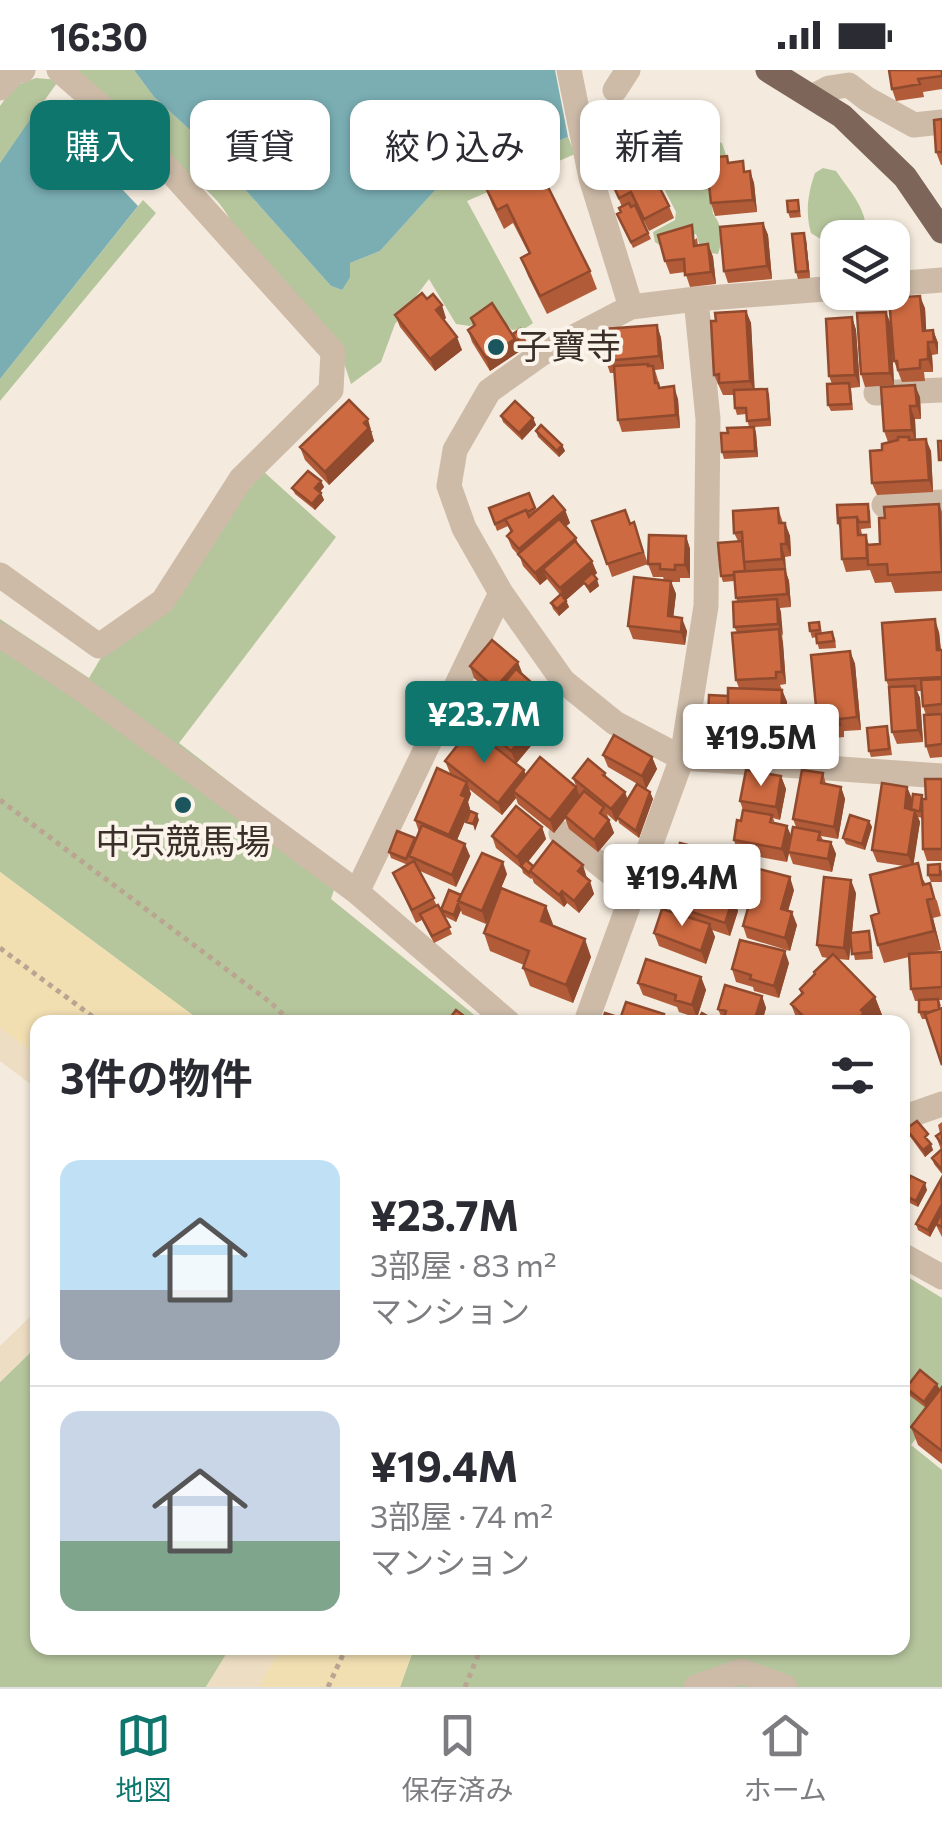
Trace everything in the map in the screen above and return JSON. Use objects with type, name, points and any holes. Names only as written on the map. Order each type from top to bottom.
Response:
[{"type":"main road","points":[[768,70],[842,116],[905,178],[942,231]]},
{"type":"street","points":[[0,88],[14,70],[23,70]]},
{"type":"street","points":[[0,575],[98,646],[164,600],[241,480],[330,390],[333,352],[152,151],[59,70]]},
{"type":"street","points":[[570,70],[590,178],[631,307]]},
{"type":"street","points":[[812,97],[829,88],[850,85],[914,125],[942,122]]},
{"type":"street","points":[[910,283],[942,280]]},
{"type":"street","points":[[820,289],[631,307],[541,354],[489,391],[455,450],[449,486],[464,528],[501,593],[563,681],[615,724],[682,758],[942,776]]},
{"type":"street","points":[[589,1015],[634,892],[662,840],[682,758],[706,606],[708,418],[696,299]]},
{"type":"street","points":[[876,394],[942,390]]},
{"type":"street","points":[[884,505],[942,502]]},
{"type":"street","points":[[357,892],[501,593]]},
{"type":"street","points":[[0,635],[83,690],[357,892],[500,1015]]},
{"type":"street","points":[[561,833],[634,892]]},
{"type":"street","points":[[910,1115],[942,1104]]},
{"type":"street","points":[[910,1259],[942,1277]]},
{"type":"street","points":[[696,1687],[741,1671],[785,1687]]},
{"type":"path","points":[[0,800],[284,1015]]},
{"type":"path","points":[[0,948],[91,1015]]},
{"type":"path","points":[[328,1687],[343,1655]]},
{"type":"path","points":[[465,1687],[478,1655]]},
{"type":"green space","points":[[74,70],[134,70],[157,100],[105,100]]},
{"type":"green space","points":[[36,78],[59,80],[45,100],[30,100],[30,121],[0,163],[0,106],[14,86]]},
{"type":"green space","points":[[170,112],[190,130],[190,179],[170,163]]},
{"type":"green space","points":[[568,137],[575,154],[560,161],[560,140]]},
{"type":"green space","points":[[720,142],[722,143],[726,155],[720,160]]},
{"type":"green space","points":[[823,168],[836,171],[864,220],[820,220],[820,239],[811,233],[809,195],[815,173]]},
{"type":"green space","points":[[206,190],[245,190],[331,286],[342,290],[350,263],[380,251],[435,190],[492,190],[467,201],[533,323],[512,330],[493,311],[470,326],[456,324],[429,279],[395,324],[381,362],[351,384],[340,351],[236,234],[215,198]]},
{"type":"green space","points":[[665,190],[710,190],[713,214],[721,232],[718,254],[702,252],[696,234],[661,246],[655,242],[653,232],[675,220],[676,212]]},
{"type":"green space","points":[[143,200],[156,213],[0,401],[0,379]]},
{"type":"green space","points":[[264,472],[336,537],[179,743],[341,868],[331,899],[474,1015],[193,1015],[0,872],[0,619],[89,678],[102,656]]},
{"type":"green space","points":[[910,1278],[942,1298],[942,1404],[911,1445],[942,1470],[942,1687],[400,1687],[411,1655],[910,1655]]},
{"type":"green space","points":[[30,1353],[30,1655],[226,1655],[206,1687],[0,1687],[0,1382]]},
{"type":"sand","points":[[0,872],[193,1015],[30,1015],[30,1051],[0,1028]]},
{"type":"sand","points":[[276,1655],[411,1655],[400,1687],[259,1687]]},
{"type":"shaded area","points":[[0,1028],[30,1051],[30,1084],[0,1061]]},
{"type":"shaded area","points":[[30,1317],[30,1353],[0,1382],[0,1346]]},
{"type":"shaded area","points":[[226,1655],[276,1655],[259,1687],[206,1687]]},
{"type":"water","points":[[134,70],[555,70],[568,137],[560,140],[560,100],[350,100],[350,190],[435,190],[380,251],[350,263],[350,277],[342,290],[331,286],[245,190],[330,190],[330,100],[190,100],[190,130],[170,112],[170,100],[154,97]]},
{"type":"water","points":[[30,120],[30,190],[123,190],[138,206],[0,379],[0,163]]},
{"type":"building","points":[[889,70],[942,70],[942,76],[918,79],[920,84],[892,89]]},
{"type":"building","points":[[942,119],[942,152],[936,152],[934,120]]},
{"type":"building","points":[[727,156],[728,163],[743,161],[744,172],[750,171],[753,200],[711,203],[710,190],[720,190],[720,157]]},
{"type":"building","points":[[487,190],[550,190],[590,271],[540,296],[521,258],[530,253],[507,205],[497,210]]},
{"type":"building","points":[[615,190],[661,190],[669,206],[644,219],[631,192],[619,198]]},
{"type":"building","points":[[798,200],[799,211],[788,212],[787,201]]},
{"type":"building","points":[[629,203],[631,207],[635,205],[648,233],[631,242],[617,214],[621,212],[619,208]]},
{"type":"building","points":[[763,223],[767,266],[724,271],[720,227]]},
{"type":"building","points":[[692,225],[694,246],[708,244],[711,272],[685,275],[684,259],[665,261],[658,235]]},
{"type":"building","points":[[804,233],[808,271],[796,272],[792,234]]},
{"type":"building","points":[[422,293],[427,299],[433,294],[442,305],[436,310],[457,337],[430,359],[395,315]]},
{"type":"building","points":[[920,296],[923,331],[933,330],[934,342],[928,342],[928,359],[920,360],[920,368],[898,370],[890,310],[910,310],[910,297]]},
{"type":"building","name":"子寶寺","points":[[492,303],[515,339],[486,358],[468,330],[475,325],[471,318]]},
{"type":"building","points":[[746,311],[750,381],[719,383],[719,374],[714,375],[711,321],[716,321],[715,313]]},
{"type":"building","points":[[886,312],[890,373],[861,374],[857,313]]},
{"type":"building","points":[[852,317],[855,375],[829,376],[826,319]]},
{"type":"building","points":[[657,325],[659,356],[606,361],[604,329]]},
{"type":"building","points":[[520,329],[524,336],[516,341],[513,334]]},
{"type":"building","points":[[614,366],[653,366],[659,388],[674,386],[676,415],[618,420]]},
{"type":"building","points":[[849,383],[851,404],[828,405],[827,384]]},
{"type":"building","points":[[915,385],[917,406],[910,406],[912,430],[884,431],[881,387]]},
{"type":"building","points":[[767,389],[769,419],[747,421],[746,408],[735,408],[734,390]]},
{"type":"building","points":[[349,400],[368,419],[364,423],[369,428],[325,472],[300,447]]},
{"type":"building","points":[[515,401],[533,418],[519,433],[501,416]]},
{"type":"building","points":[[541,425],[562,445],[557,451],[536,431]]},
{"type":"building","points":[[754,427],[755,451],[722,452],[721,433],[728,433],[727,428]]},
{"type":"building","points":[[898,437],[926,439],[929,480],[872,483],[870,451],[882,450],[882,444]]},
{"type":"building","points":[[938,441],[942,441],[942,460],[939,460]]},
{"type":"building","points":[[308,471],[321,481],[315,488],[321,493],[312,504],[292,488]]},
{"type":"building","points":[[529,493],[535,508],[495,524],[489,508]]},
{"type":"building","points":[[553,496],[565,510],[519,549],[507,536],[512,531],[505,519],[526,510],[529,517]]},
{"type":"building","points":[[868,504],[869,522],[859,522],[857,517],[840,518],[838,523],[837,505]]},
{"type":"building","points":[[939,504],[942,572],[888,575],[887,564],[868,565],[867,545],[880,544],[879,518],[885,518],[884,507]]},
{"type":"building","points":[[778,508],[779,523],[785,523],[782,559],[744,562],[742,532],[734,533],[733,511]]},
{"type":"building","points":[[625,510],[630,524],[634,522],[643,552],[607,564],[592,521]]},
{"type":"building","points":[[857,517],[858,535],[866,535],[867,558],[842,559],[840,518]]},
{"type":"building","points":[[559,519],[576,538],[535,573],[518,554]]},
{"type":"building","points":[[649,535],[686,536],[685,565],[675,565],[675,570],[648,564]]},
{"type":"building","points":[[575,541],[592,561],[560,588],[543,569]]},
{"type":"building","points":[[742,541],[745,571],[721,576],[718,543]]},
{"type":"building","points":[[785,569],[787,594],[736,598],[734,572]]},
{"type":"building","points":[[592,573],[597,579],[588,587],[583,581]]},
{"type":"building","points":[[634,577],[671,581],[668,616],[682,618],[681,632],[628,626]]},
{"type":"building","points":[[561,594],[566,601],[557,609],[551,603]]},
{"type":"building","points":[[777,599],[778,624],[734,627],[733,602]]},
{"type":"building","points":[[935,619],[937,650],[942,650],[942,677],[886,680],[882,623]]},
{"type":"building","points":[[819,622],[820,630],[810,631],[809,623]]},
{"type":"building","points":[[779,629],[782,672],[776,672],[776,678],[736,680],[732,633]]},
{"type":"building","points":[[832,632],[834,641],[817,643],[816,634]]},
{"type":"building","points":[[492,640],[518,662],[495,688],[470,666]]},
{"type":"building","points":[[850,651],[857,717],[839,719],[840,725],[818,727],[811,655]]},
{"type":"building","points":[[516,669],[540,690],[533,702],[543,711],[532,724],[501,698],[504,695],[498,690]]},
{"type":"building","points":[[942,679],[942,704],[923,706],[921,680]]},
{"type":"building","points":[[915,686],[918,730],[892,732],[889,687]]},
{"type":"building","points":[[728,688],[782,690],[781,727],[760,727],[760,736],[728,735]]},
{"type":"building","points":[[709,695],[728,696],[728,723],[708,723]]},
{"type":"building","points":[[496,699],[530,729],[511,751],[476,722]]},
{"type":"building","points":[[942,714],[942,744],[926,746],[924,715]]},
{"type":"building","points":[[887,726],[889,749],[869,751],[867,728]]},
{"type":"building","points":[[471,728],[524,770],[498,803],[445,761]]},
{"type":"building","points":[[614,735],[652,757],[642,776],[603,755]]},
{"type":"building","points":[[540,757],[576,787],[550,820],[513,791]]},
{"type":"building","points":[[588,759],[625,792],[611,809],[573,778]]},
{"type":"building","points":[[437,768],[467,782],[461,795],[466,797],[449,835],[415,820]]},
{"type":"building","points":[[746,770],[781,776],[776,807],[740,801]]},
{"type":"building","points":[[802,770],[823,773],[821,783],[841,787],[834,827],[793,819]]},
{"type":"building","points":[[925,779],[942,779],[942,849],[923,849]]},
{"type":"building","points":[[882,783],[907,787],[905,808],[915,810],[908,855],[872,850]]},
{"type":"building","points":[[637,784],[650,792],[636,831],[617,817]]},
{"type":"building","points":[[584,791],[604,807],[600,813],[609,820],[594,840],[565,816]]},
{"type":"building","points":[[913,794],[922,795],[920,811],[911,810]]},
{"type":"building","points":[[516,806],[542,827],[517,857],[492,836]]},
{"type":"building","points":[[743,810],[772,815],[770,822],[787,826],[782,849],[734,840]]},
{"type":"building","points":[[470,811],[477,814],[473,824],[466,822]]},
{"type":"building","points":[[850,815],[869,821],[862,844],[843,838]]},
{"type":"building","points":[[422,825],[465,844],[452,875],[409,856]]},
{"type":"building","points":[[793,827],[820,832],[818,840],[831,842],[828,859],[788,852]]},
{"type":"building","points":[[397,831],[415,838],[406,859],[389,852]]},
{"type":"building","points":[[553,841],[583,865],[578,871],[590,881],[574,901],[562,891],[559,895],[530,871]]},
{"type":"building","points":[[680,843],[733,857],[729,871],[734,873],[731,888],[725,886],[724,890],[671,875],[673,871],[664,868],[667,853],[677,855]]},
{"type":"building","points":[[482,853],[503,862],[482,911],[458,901]]},
{"type":"building","points":[[526,860],[533,866],[529,873],[521,866]]},
{"type":"building","points":[[414,861],[434,898],[412,910],[393,873]]},
{"type":"building","points":[[918,863],[923,885],[930,883],[934,898],[927,900],[934,931],[878,945],[871,916],[879,913],[870,875]]},
{"type":"building","points":[[940,864],[940,875],[928,875],[928,865]]},
{"type":"building","points":[[759,869],[790,877],[781,909],[792,912],[785,938],[743,926]]},
{"type":"building","points":[[824,877],[851,880],[844,948],[817,945]]},
{"type":"building","points":[[694,886],[733,899],[725,923],[681,905],[686,889],[692,891]]},
{"type":"building","points":[[501,888],[546,906],[541,921],[585,939],[566,985],[523,968],[529,951],[484,933]]},
{"type":"building","points":[[449,890],[461,895],[454,915],[441,910]]},
{"type":"building","points":[[438,905],[450,927],[432,936],[420,914]]},
{"type":"building","points":[[662,909],[710,924],[701,951],[654,933]]},
{"type":"building","points":[[869,931],[871,952],[852,954],[850,933]]},
{"type":"building","points":[[740,940],[785,951],[774,986],[732,969]]},
{"type":"building","points":[[942,952],[942,987],[911,989],[909,954]]},
{"type":"building","points":[[833,954],[875,997],[861,1010],[862,1015],[802,1015],[791,1004],[803,993],[800,989]]},
{"type":"building","points":[[646,959],[701,977],[692,1005],[675,1000],[676,995],[638,983]]},
{"type":"building","points":[[725,985],[762,996],[756,1015],[725,1015],[726,1011],[718,1009]]},
{"type":"building","points":[[938,999],[939,1009],[919,1012],[919,1000]]},
{"type":"building","points":[[626,1002],[664,1014],[664,1015],[621,1015]]},
{"type":"building","points":[[942,1008],[942,1065],[925,1014]]},
{"type":"building","points":[[917,1121],[931,1144],[923,1150],[910,1134],[910,1126]]},
{"type":"building","points":[[942,1149],[942,1170],[932,1158]]},
{"type":"building","points":[[910,1178],[925,1183],[916,1201],[910,1198]]},
{"type":"building","points":[[941,1179],[942,1204],[928,1230],[916,1224]]},
{"type":"building","points":[[920,1370],[937,1384],[924,1402],[910,1391],[910,1383]]},
{"type":"building","points":[[942,1387],[942,1451],[911,1427]]},
{"type":"place","name":"子寶寺","points":[[496,347]]},
{"type":"place","name":"中京競馬場","points":[[183,805]]}]
